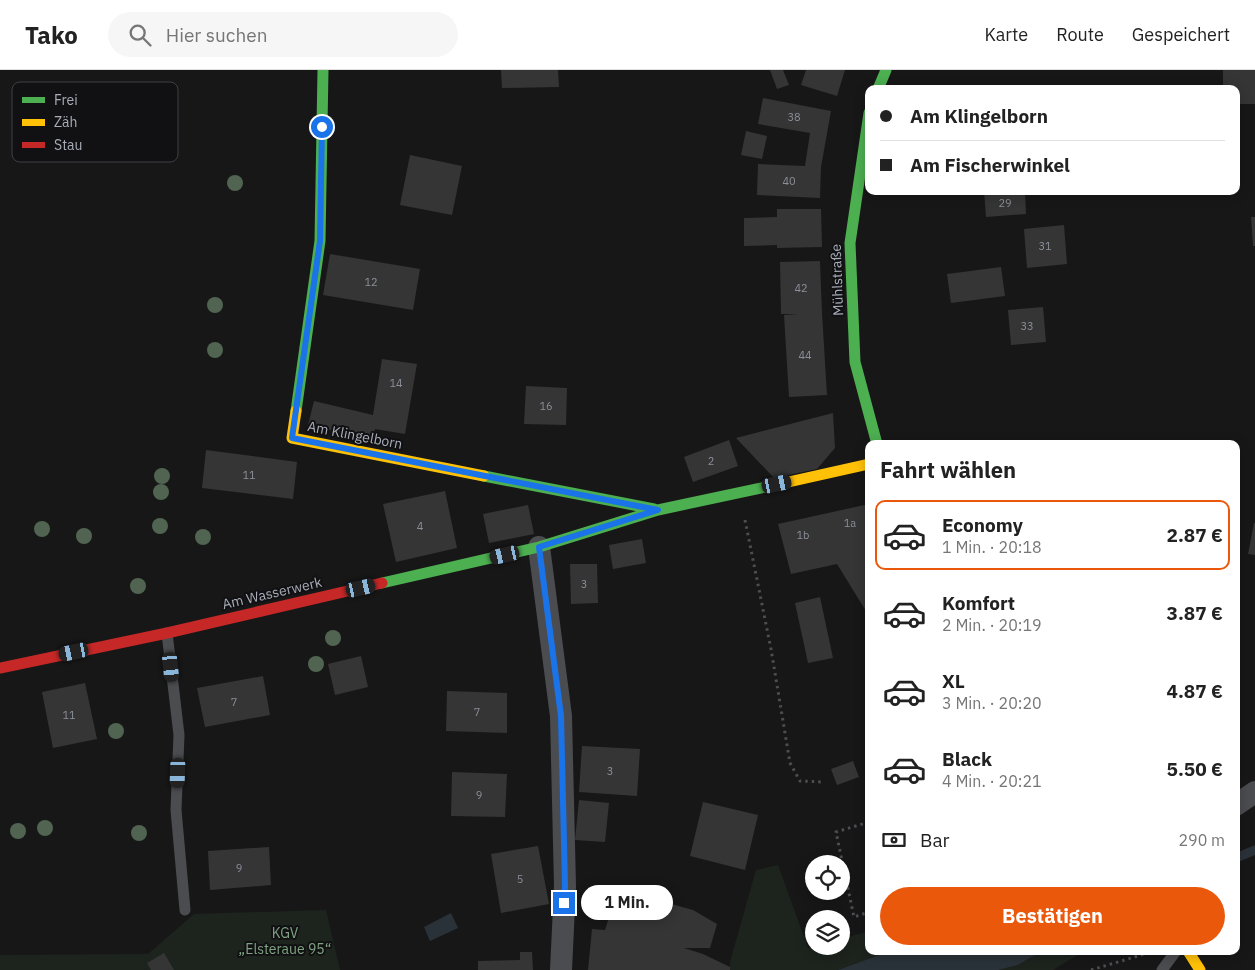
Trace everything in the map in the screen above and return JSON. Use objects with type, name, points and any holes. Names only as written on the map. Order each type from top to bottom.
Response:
[{"type":"street","name":"Am Klingelborn","points":[[323,70],[320,241],[292,438],[658,510]]},
{"type":"street","points":[[880,85],[886,70]]},
{"type":"street","name":"Mühlstraße","points":[[865,141],[850,244],[856,362],[876,440]]},
{"type":"street","name":"Am Wasserwerk","points":[[0,668],[168,632],[539,547],[658,510],[865,465]]},
{"type":"street","points":[[539,547],[561,716],[565,886],[561,970]]},
{"type":"street","points":[[1240,802],[1255,792]]},
{"type":"street","points":[[1191,955],[1200,970]]},
{"type":"lane","points":[[168,632],[179,735],[176,810],[185,910]]},
{"type":"lane","points":[[1162,970],[1173,955]]},
{"type":"path","points":[[739,492],[771,649],[790,763],[800,781],[823,782]]},
{"type":"path","points":[[865,823],[836,832],[854,917],[865,913]]},
{"type":"path","points":[[1092,970],[1143,955]]},
{"type":"green space","points":[[778,865],[805,940],[805,955],[850,955],[850,936],[865,932],[865,955],[879,955],[838,970],[730,970],[730,962],[756,870]]},
{"type":"green space","name":"KGV „Elsteraue 95“","points":[[326,910],[340,970],[0,970],[0,955],[148,954],[194,914]]},
{"type":"green space","points":[[1035,955],[1077,955],[1053,970],[998,970],[1018,965]]},
{"type":"shaded area","points":[[451,913],[458,928],[430,941],[424,927]]},
{"type":"shaded area","points":[[879,955],[1035,955],[1018,965],[998,970],[838,970]]},
{"type":"building","points":[[501,70],[558,70],[559,87],[502,88]]},
{"type":"building","points":[[770,70],[783,70],[789,85],[777,89]]},
{"type":"building","points":[[806,70],[845,70],[837,96],[801,85]]},
{"type":"building","points":[[1223,70],[1255,70],[1255,104],[1240,104],[1240,85],[1223,85]]},
{"type":"building","points":[[763,98],[831,111],[821,167],[820,198],[757,195],[758,164],[805,166],[810,133],[758,124]]},
{"type":"building","points":[[746,131],[767,136],[762,159],[741,155]]},
{"type":"building","points":[[410,155],[462,166],[452,215],[400,205]]},
{"type":"building","points":[[984,195],[1025,195],[1026,214],[986,217]]},
{"type":"building","points":[[777,209],[821,209],[822,247],[777,248],[777,245],[744,246],[744,218],[777,217]]},
{"type":"building","points":[[1251,217],[1255,217],[1255,246],[1253,246]]},
{"type":"building","points":[[1064,225],[1067,264],[1027,268],[1024,229]]},
{"type":"building","points":[[330,254],[420,269],[413,310],[323,295]]},
{"type":"building","points":[[820,261],[827,395],[789,397],[784,315],[799,314],[781,314],[780,262]]},
{"type":"building","points":[[1001,267],[1005,296],[951,303],[947,274]]},
{"type":"building","points":[[1043,307],[1046,342],[1011,345],[1008,310]]},
{"type":"building","points":[[382,359],[417,364],[405,434],[375,429],[373,440],[308,425],[314,401],[373,415]]},
{"type":"building","points":[[526,386],[567,388],[566,425],[524,424]]},
{"type":"building","points":[[833,413],[835,448],[817,469],[774,478],[736,438]]},
{"type":"building","points":[[729,440],[738,466],[693,482],[684,457]]},
{"type":"building","points":[[206,450],[297,462],[293,499],[202,488]]},
{"type":"building","points":[[445,491],[457,548],[396,562],[383,504]]},
{"type":"building","points":[[528,505],[534,534],[489,543],[483,514]]},
{"type":"building","points":[[865,505],[865,610],[837,564],[791,574],[778,524]]},
{"type":"building","points":[[1255,523],[1255,555],[1248,554]]},
{"type":"building","points":[[642,539],[646,563],[613,569],[609,545]]},
{"type":"building","points":[[570,564],[597,564],[598,603],[571,604]]},
{"type":"building","points":[[820,597],[833,658],[808,663],[795,603]]},
{"type":"building","points":[[361,656],[368,687],[335,695],[328,664]]},
{"type":"building","points":[[263,676],[270,715],[205,727],[197,688]]},
{"type":"building","points":[[85,683],[97,739],[53,748],[42,692]]},
{"type":"building","points":[[447,691],[507,693],[507,733],[446,731]]},
{"type":"building","points":[[582,746],[640,749],[637,796],[579,792]]},
{"type":"building","points":[[853,761],[859,777],[837,785],[831,769]]},
{"type":"building","points":[[452,772],[507,774],[505,817],[451,816]]},
{"type":"building","points":[[579,800],[609,803],[605,842],[575,840]]},
{"type":"building","points":[[703,802],[758,815],[745,870],[690,856]]},
{"type":"building","points":[[538,846],[549,904],[501,913],[491,854]]},
{"type":"building","points":[[269,847],[271,885],[210,890],[208,851]]},
{"type":"building","points":[[618,889],[693,910],[717,924],[710,948],[684,948],[703,954],[730,967],[730,970],[588,970],[592,929],[605,930]]},
{"type":"building","points":[[520,952],[532,952],[533,970],[478,970],[478,961],[520,960]]},
{"type":"building","points":[[164,953],[174,970],[151,970],[147,963]]},
{"type":"waterway","points":[[1240,856],[1255,850]]},
{"type":"traffic: fast","points":[[296,411],[320,241],[323,70]]},
{"type":"traffic: fast","points":[[880,85],[886,70]]},
{"type":"traffic: fast","points":[[865,140],[850,243],[855,362],[876,440]]},
{"type":"traffic: fast","points":[[484,476],[654,509]]},
{"type":"traffic: fast","points":[[382,583],[539,547],[658,510],[784,483]]},
{"type":"traffic: slow","points":[[296,411],[292,438],[484,476]]},
{"type":"traffic: slow","points":[[784,483],[865,465]]},
{"type":"traffic: slow","points":[[1191,955],[1200,970]]},
{"type":"traffic: jam","points":[[0,668],[167,633],[382,583]]},
{"type":"route","points":[[322,127],[320,241],[292,438],[658,510],[539,547],[561,716],[564,903]]}]
